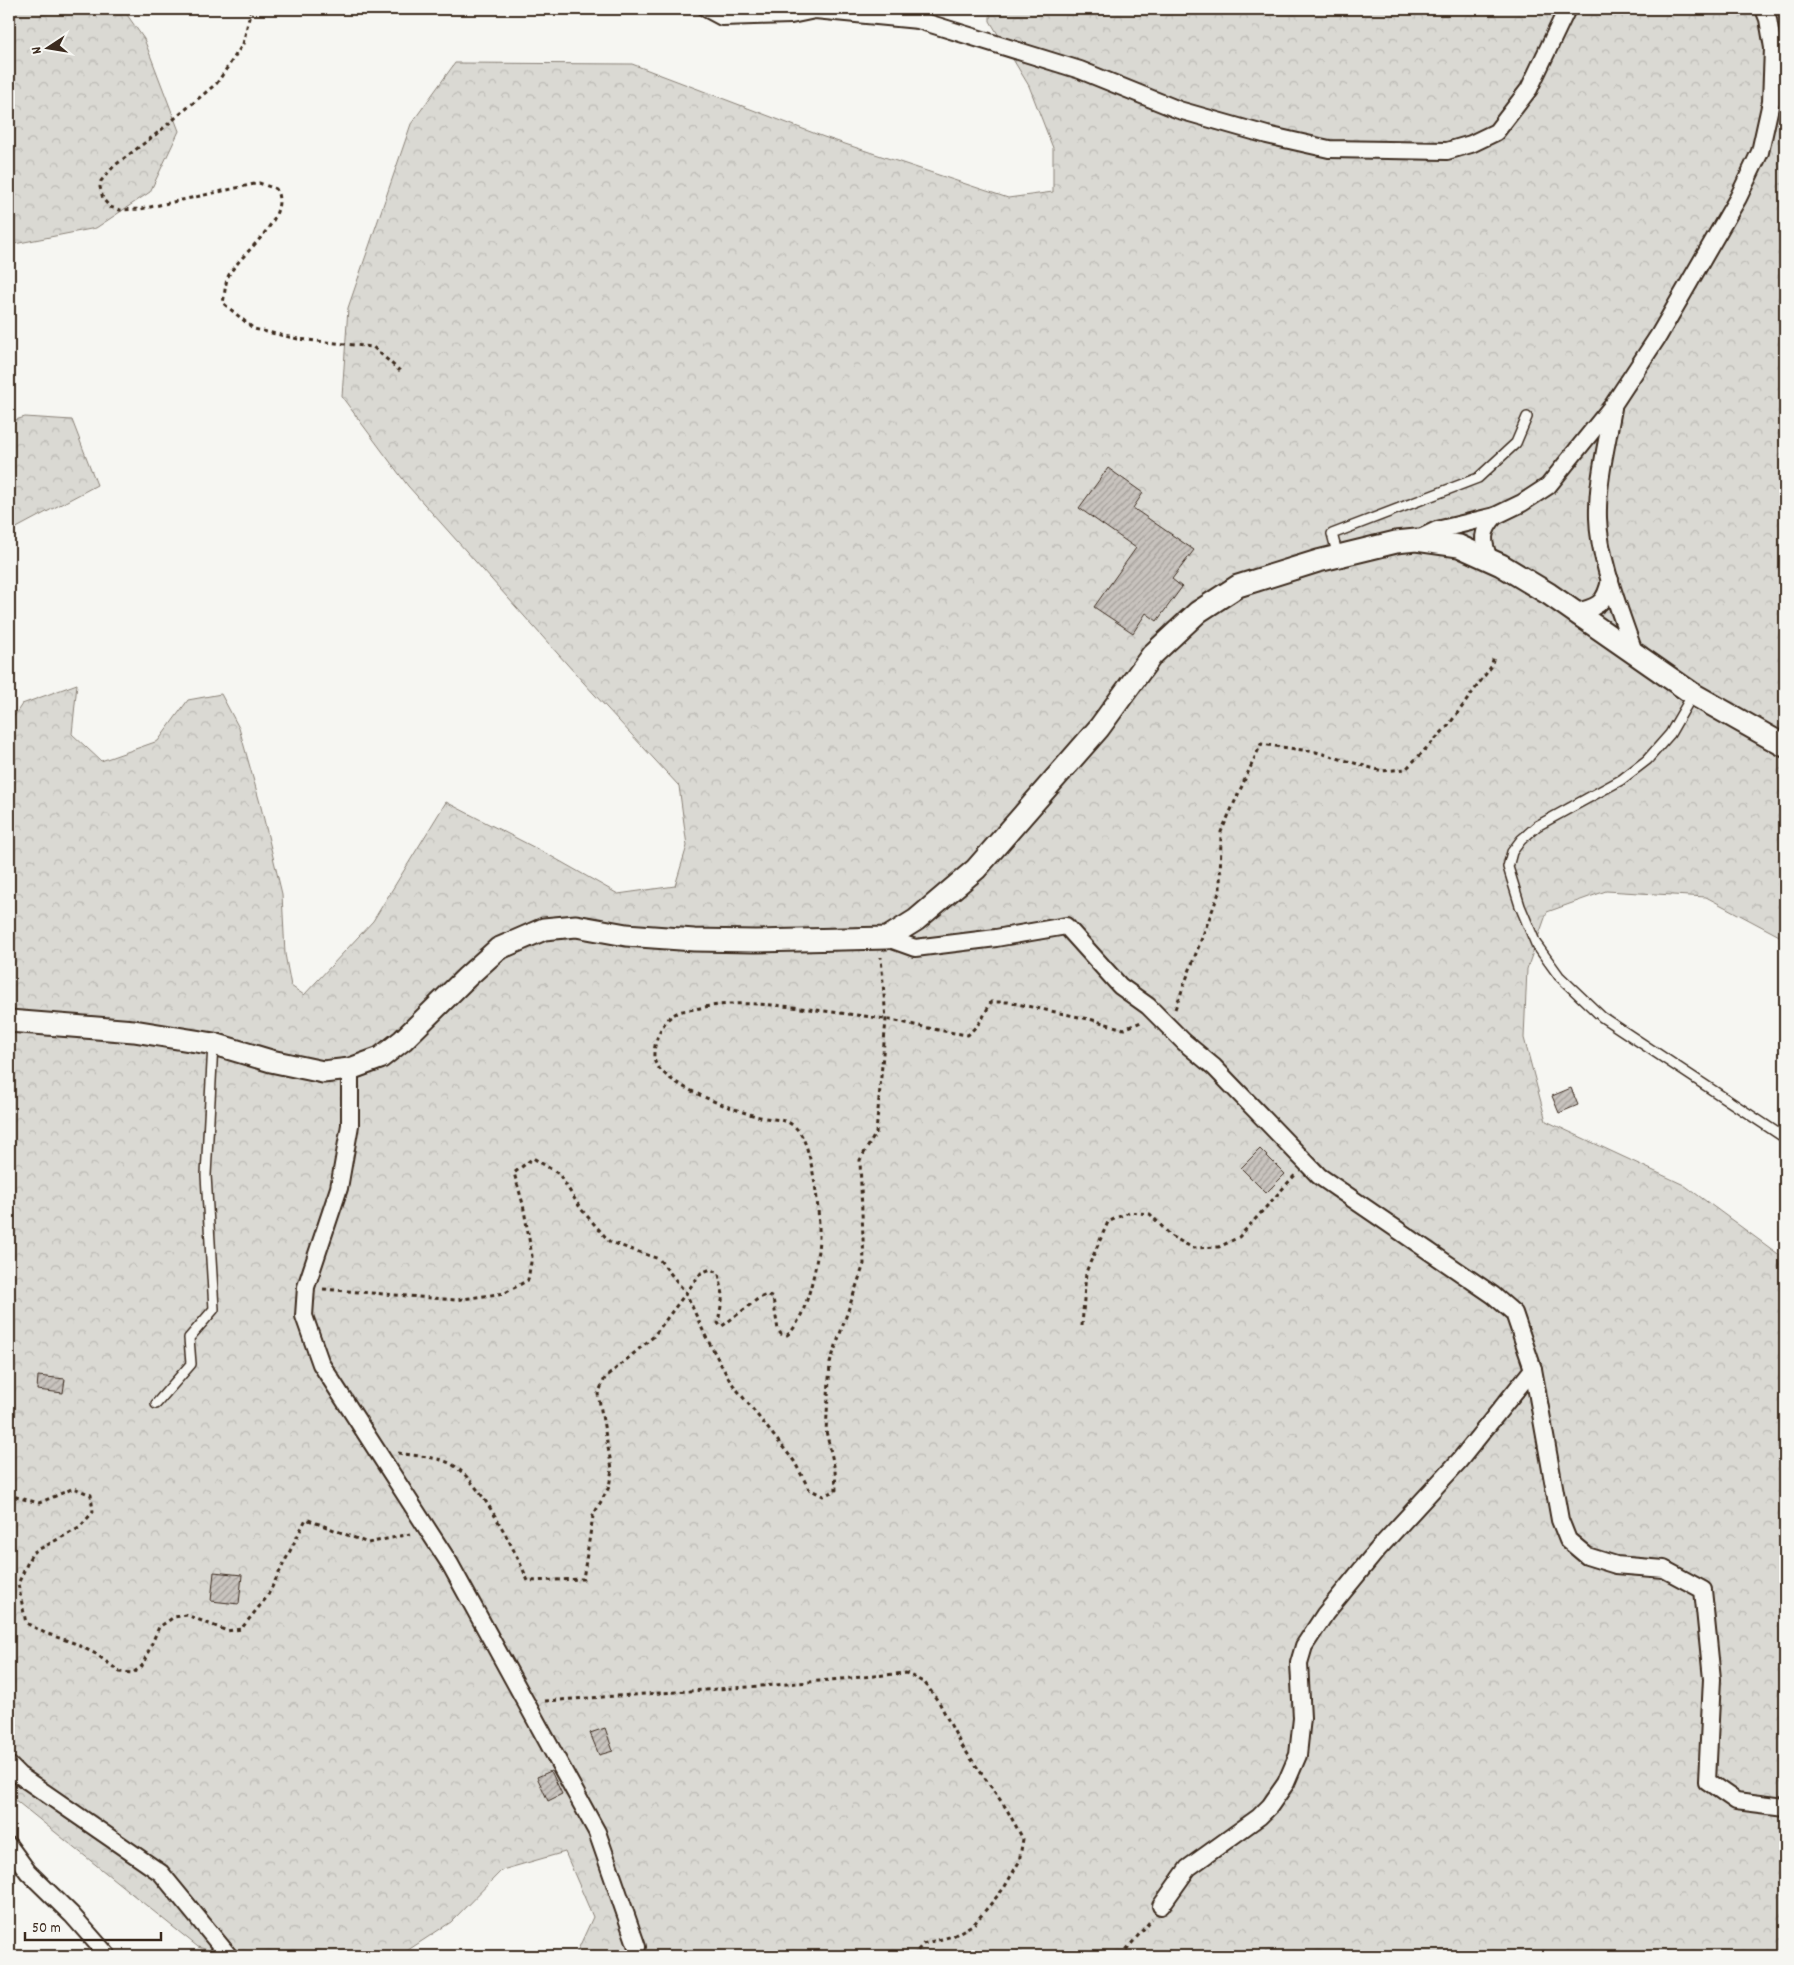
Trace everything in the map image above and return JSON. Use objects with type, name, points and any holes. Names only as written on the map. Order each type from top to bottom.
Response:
[{"type":"street","points":[[707,9],[722,17],[791,15],[815,10],[918,20],[1080,70],[1178,110],[1267,135],[1329,149],[1447,151],[1471,144],[1496,132],[1529,90],[1567,9]]},
{"type":"street","points":[[1416,540],[1437,530],[1495,516],[1522,503],[1548,486],[1613,405],[1659,335],[1738,198],[1760,152],[1771,102],[1773,48],[1768,19],[1764,9]]},
{"type":"street","points":[[1613,405],[1599,493],[1598,519],[1600,540],[1610,580],[1635,655]]},
{"type":"street","points":[[1489,560],[1484,539],[1485,530],[1495,516]]},
{"type":"street","points":[[883,938],[916,920],[949,894],[976,869],[1099,728],[1152,655],[1198,612],[1238,586],[1338,556],[1396,542],[1416,540],[1459,546],[1516,573],[1693,694],[1785,746]]},
{"type":"street","points":[[1573,613],[1590,608],[1604,600],[1610,580]]},
{"type":"street","points":[[9,1021],[134,1031],[214,1044],[271,1061],[323,1072],[350,1069],[380,1058],[403,1040],[498,949],[544,929],[576,926],[626,935],[694,940],[755,941],[883,938],[915,948],[996,938],[1066,926],[1120,986],[1158,1016],[1214,1066],[1319,1176],[1493,1295],[1514,1313],[1533,1368],[1560,1520],[1568,1540],[1586,1556],[1616,1565],[1664,1570],[1703,1590],[1712,1679],[1707,1780],[1736,1800],[1785,1807]]},
{"type":"street","points":[[350,1069],[350,1125],[340,1188],[306,1288],[304,1316],[321,1364],[450,1564],[597,1832],[637,1946]]},
{"type":"street","points":[[1162,1906],[1188,1868],[1259,1817],[1270,1806],[1286,1783],[1298,1755],[1302,1718],[1299,1663],[1304,1646],[1325,1614],[1373,1556],[1459,1460],[1533,1368]]},
{"type":"street","points":[[9,1765],[161,1874],[229,1956]]},
{"type":"street","points":[[9,1846],[28,1872],[72,1915],[108,1956]]},
{"type":"lane","points":[[1338,556],[1332,534],[1478,478],[1516,443],[1527,417]]},
{"type":"lane","points":[[1693,694],[1670,734],[1646,760],[1621,780],[1537,826],[1521,840],[1512,852],[1508,867],[1520,906],[1536,944],[1559,976],[1602,1017],[1785,1138]]},
{"type":"lane","points":[[156,1404],[191,1364],[190,1338],[214,1309],[206,1176],[214,1044]]},
{"type":"path","points":[[251,9],[243,44],[217,83],[155,135],[114,166],[101,181],[103,199],[110,207],[120,210],[141,209],[260,183],[276,188],[280,197],[279,206],[272,223],[229,274],[223,303],[254,329],[298,339],[373,347],[400,371]]},
{"type":"path","points":[[375,1449],[448,1462],[466,1477],[483,1498],[515,1550],[528,1581],[583,1579],[593,1516],[609,1486],[612,1468],[598,1394],[605,1378],[654,1337],[701,1273],[711,1269],[719,1274],[723,1295],[718,1323],[721,1327],[759,1298],[767,1295],[773,1298],[778,1330],[781,1334],[787,1335],[793,1330],[803,1313],[811,1282],[819,1236],[815,1186],[808,1152],[800,1133],[787,1120],[748,1113],[689,1090],[664,1074],[657,1067],[654,1057],[658,1036],[667,1022],[676,1013],[717,1004],[763,1003],[886,1020],[968,1035],[981,1021],[991,1002],[1008,1002],[1124,1028],[1174,1010],[1220,890],[1221,832],[1261,744],[1316,752],[1382,771],[1406,769],[1448,726],[1491,667],[1494,656]]},
{"type":"path","points":[[306,1288],[456,1300],[505,1293],[528,1280],[532,1256],[523,1204],[514,1173],[533,1158],[559,1174],[581,1209],[610,1242],[659,1260],[686,1292],[705,1335],[730,1381],[794,1461],[809,1489],[823,1496],[836,1490],[835,1470],[826,1431],[830,1363],[864,1264],[860,1160],[876,1133],[886,1020],[883,938]]},
{"type":"path","points":[[1082,1326],[1086,1272],[1108,1222],[1129,1212],[1150,1214],[1171,1236],[1193,1248],[1219,1247],[1239,1237],[1306,1163]]},
{"type":"path","points":[[9,1492],[16,1497],[39,1503],[74,1488],[91,1494],[93,1512],[79,1528],[32,1553],[18,1584],[26,1623],[45,1634],[74,1642],[120,1672],[132,1673],[142,1666],[159,1628],[174,1617],[187,1615],[227,1632],[240,1629],[267,1597],[306,1519],[368,1543],[428,1530]]},
{"type":"path","points":[[526,1703],[776,1685],[906,1673],[925,1683],[940,1704],[960,1743],[1006,1808],[1023,1839],[1019,1862],[1004,1888],[974,1924],[953,1936],[923,1944],[913,1956]]},
{"type":"path","points":[[1121,1956],[1162,1906]]},
{"type":"green space","points":[[9,9],[123,9],[144,39],[179,131],[150,192],[96,228],[9,245]]},
{"type":"green space","points":[[990,9],[1785,9],[1785,939],[1706,897],[1606,891],[1547,912],[1527,969],[1524,1038],[1546,1121],[1684,1185],[1785,1259],[1785,1956],[575,1956],[593,1917],[565,1852],[502,1870],[451,1922],[399,1956],[227,1956],[198,1947],[9,1795],[9,724],[22,704],[77,684],[72,734],[101,761],[158,741],[188,700],[221,694],[239,728],[260,803],[282,894],[285,954],[291,986],[304,995],[373,921],[446,802],[549,855],[618,894],[675,886],[687,846],[679,786],[583,682],[408,486],[342,397],[348,308],[411,124],[455,63],[632,64],[824,137],[1008,198],[1053,192],[1053,148],[1029,86],[990,21]]},
{"type":"green space","points":[[25,417],[72,420],[97,485],[9,532],[9,422]]},
{"type":"building","points":[[1108,468],[1143,493],[1133,508],[1194,550],[1172,579],[1182,587],[1157,621],[1146,613],[1133,633],[1094,607],[1136,548],[1079,508]]},
{"type":"building","points":[[1571,1088],[1578,1105],[1559,1113],[1552,1096]]},
{"type":"building","points":[[1260,1149],[1285,1174],[1266,1193],[1241,1168]]},
{"type":"building","points":[[38,1376],[65,1379],[63,1393],[37,1390]]},
{"type":"building","points":[[214,1572],[242,1575],[239,1604],[211,1601]]},
{"type":"building","points":[[605,1728],[613,1751],[599,1755],[590,1733]]},
{"type":"building","points":[[551,1771],[562,1794],[548,1801],[537,1777]]}]
